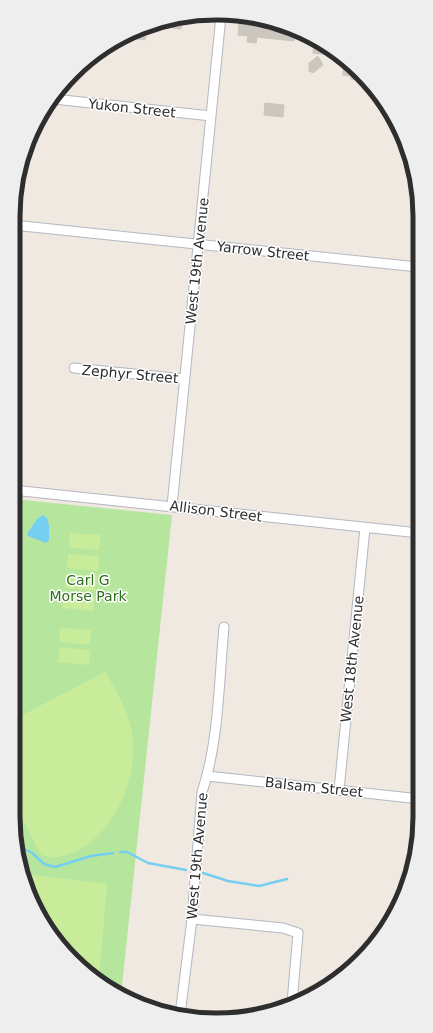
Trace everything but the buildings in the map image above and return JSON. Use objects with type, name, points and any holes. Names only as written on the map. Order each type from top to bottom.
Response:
[{"type":"street","name":"West 19th Avenue","points":[[172,506],[221,20]]},
{"type":"street","name":"Yukon Street","points":[[59,100],[211,116]]},
{"type":"street","name":"Yarrow Street","points":[[20,226],[413,266]]},
{"type":"street","name":"Zephyr Street","points":[[74,368],[185,379]]},
{"type":"street","name":"Allison Street","points":[[20,491],[413,532]]},
{"type":"street","name":"West 18th Avenue","points":[[339,790],[365,528]]},
{"type":"street","name":"West 19th Avenue","points":[[181,1009],[192,919],[202,792],[207,776],[213,744],[224,627]]},
{"type":"street","name":"Balsam Street","points":[[207,776],[413,798]]},
{"type":"street","points":[[192,919],[283,928],[298,933],[292,998]]},
{"type":"green space","name":"Carl G Morse Park","points":[[20,500],[172,515],[122,989],[107,980],[87,964],[69,946],[53,926],[40,903],[30,880],[24,855],[20,829]]},
{"type":"green space","points":[[70,533],[101,535],[99,550],[69,548]]},
{"type":"green space","points":[[68,554],[99,556],[98,571],[67,568]]},
{"type":"green space","points":[[66,574],[97,576],[95,591],[65,588]]},
{"type":"green space","points":[[63,594],[95,597],[93,611],[62,608]]},
{"type":"green space","points":[[60,628],[91,630],[90,645],[59,642]]},
{"type":"green space","points":[[59,647],[90,650],[89,665],[58,662]]},
{"type":"green space","points":[[105,672],[124,706],[132,733],[133,761],[123,797],[114,815],[103,830],[90,843],[74,852],[56,857],[41,855],[20,814],[20,716]]},
{"type":"green space","points":[[29,875],[107,884],[100,974],[69,946],[53,926],[40,903]]},
{"type":"water","points":[[43,515],[47,518],[49,525],[49,540],[46,543],[28,536],[27,534],[37,519]]},
{"type":"waterway","points":[[23,848],[32,853],[44,864],[55,867],[91,856],[113,853]]},
{"type":"waterway","points":[[120,852],[127,852],[148,863],[186,870]]},
{"type":"waterway","points":[[203,873],[228,881],[259,886],[287,879]]}]
